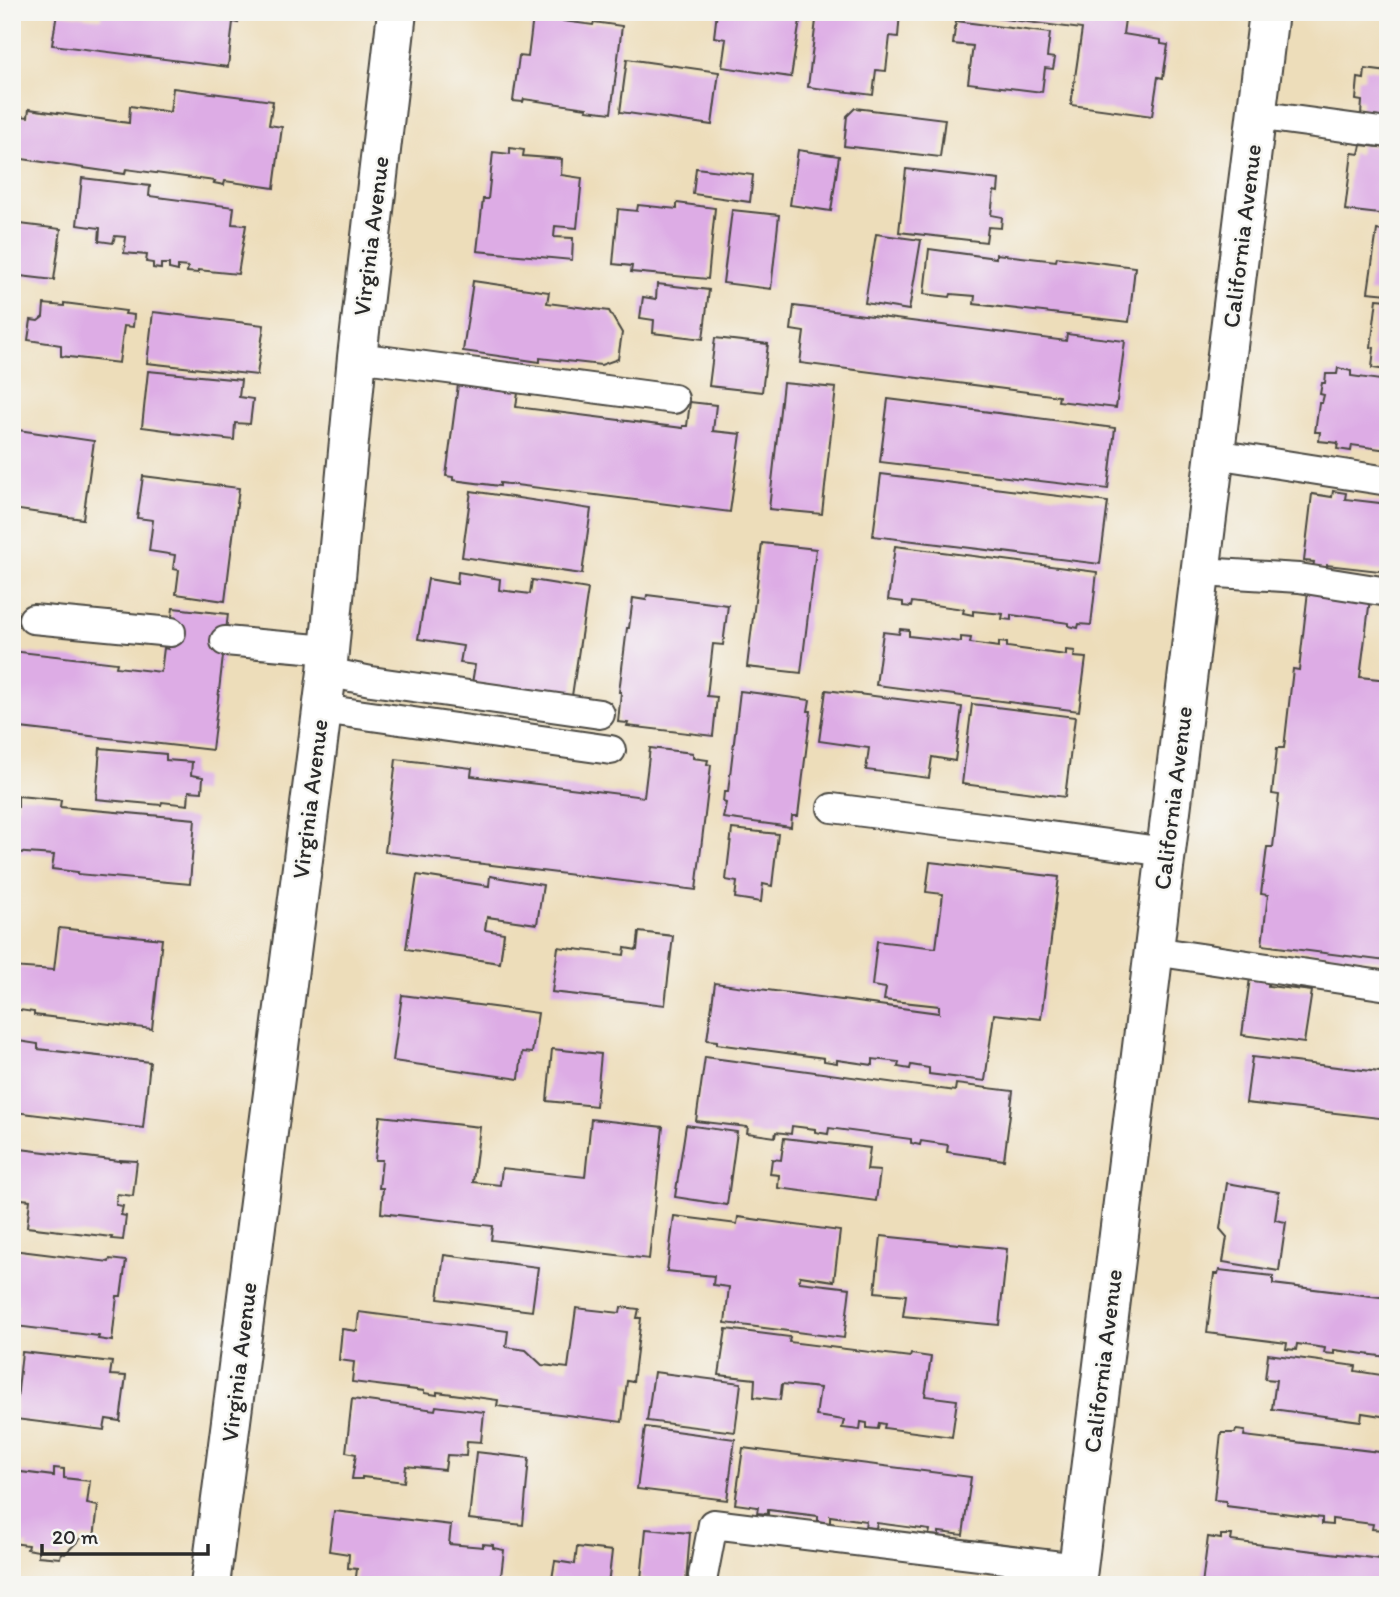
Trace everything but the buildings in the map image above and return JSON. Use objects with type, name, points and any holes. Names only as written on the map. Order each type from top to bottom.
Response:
[{"type":"main road","name":"Virginia Avenue","points":[[210,1585],[326,677],[357,357],[397,12]]},
{"type":"main road","name":"California Avenue","points":[[1077,1576],[1269,12]]},
{"type":"lane","points":[[1256,115],[1388,133]]},
{"type":"lane","points":[[357,357],[674,399]]},
{"type":"lane","points":[[1215,454],[1388,481]]},
{"type":"lane","points":[[1200,572],[1298,578],[1388,592]]},
{"type":"lane","points":[[33,619],[171,632]]},
{"type":"lane","points":[[225,641],[326,677],[611,750]]},
{"type":"lane","points":[[326,677],[600,714]]},
{"type":"lane","points":[[832,808],[1166,852]]},
{"type":"lane","points":[[1154,951],[1388,986]]},
{"type":"lane","points":[[703,1576],[713,1524],[1077,1576]]}]
